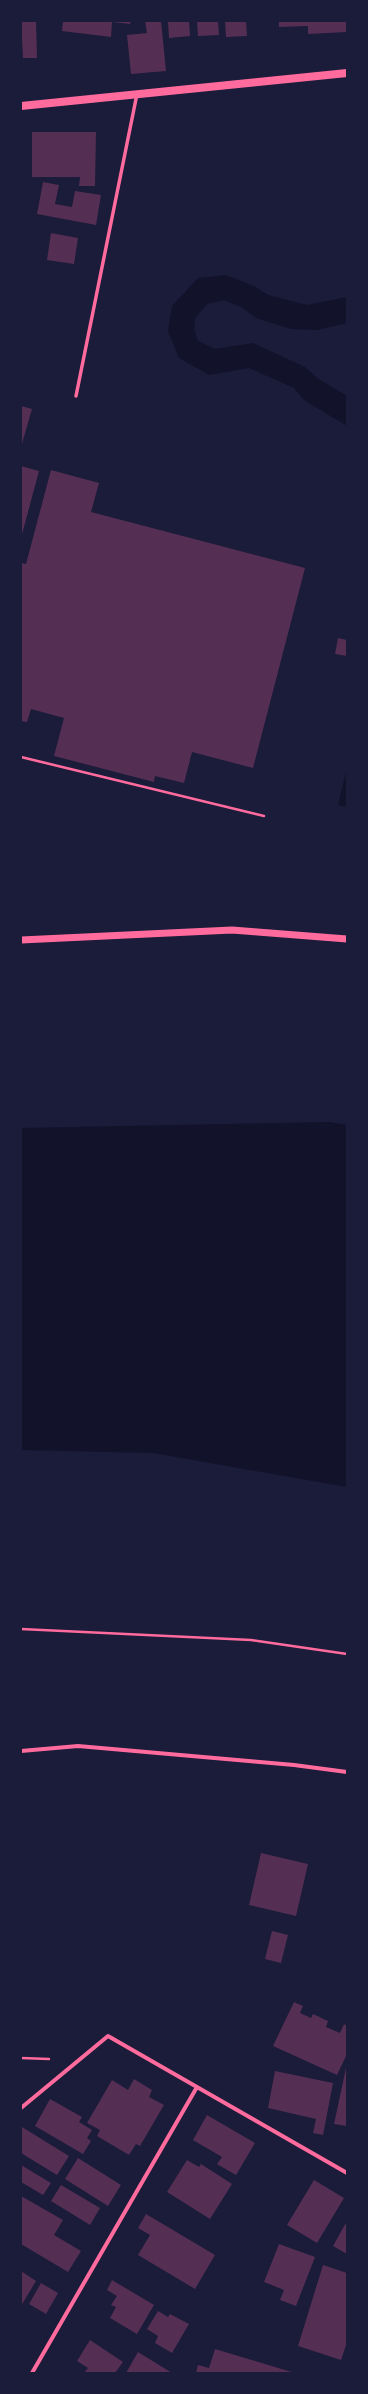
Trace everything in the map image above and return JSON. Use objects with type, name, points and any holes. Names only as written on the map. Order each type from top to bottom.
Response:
[{"type":"main road","points":[[21,106],[347,73]]},
{"type":"street","points":[[76,396],[138,93]]},
{"type":"street","points":[[21,940],[232,930],[347,939]]},
{"type":"street","points":[[21,1751],[78,1746],[294,1765],[347,1772]]},
{"type":"street","points":[[21,2108],[108,2036],[347,2173]]},
{"type":"street","points":[[32,2373],[197,2087]]},
{"type":"path","points":[[21,757],[264,816]]},
{"type":"path","points":[[21,1629],[251,1640],[347,1654]]},
{"type":"shaded area","points":[[226,275],[254,286],[268,295],[307,305],[347,297],[347,323],[317,330],[291,329],[256,318],[243,308],[224,300],[207,304],[195,318],[194,329],[198,341],[215,349],[253,343],[305,367],[317,378],[347,396],[347,426],[304,400],[294,388],[249,368],[209,375],[179,358],[168,331],[172,306],[198,278]]},
{"type":"shaded area","points":[[347,768],[347,807],[338,805]]},
{"type":"shaded area","points":[[329,1122],[347,1125],[347,1487],[153,1453],[21,1450],[21,1128]]},
{"type":"building","points":[[21,21],[36,21],[37,58],[23,58]]},
{"type":"building","points":[[63,21],[131,21],[130,24],[112,22],[111,37],[62,31]]},
{"type":"building","points":[[145,21],[161,21],[166,71],[131,74],[127,35],[147,33]]},
{"type":"building","points":[[168,21],[189,21],[190,36],[169,38]]},
{"type":"building","points":[[197,21],[218,21],[219,35],[198,36]]},
{"type":"building","points":[[225,21],[246,21],[247,36],[226,37]]},
{"type":"building","points":[[279,21],[346,21],[347,32],[308,34],[308,26],[279,27]]},
{"type":"building","points":[[32,132],[96,132],[95,186],[79,186],[80,177],[32,177]]},
{"type":"building","points":[[43,182],[59,185],[55,204],[72,207],[75,191],[101,195],[96,225],[37,214]]},
{"type":"building","points":[[51,233],[78,238],[74,264],[47,260]]},
{"type":"building","points":[[21,406],[32,409],[21,447]]},
{"type":"building","points":[[21,466],[39,471],[21,538]]},
{"type":"building","points":[[51,470],[99,483],[91,512],[305,568],[253,768],[192,752],[184,783],[155,776],[154,782],[54,756],[64,718],[31,709],[27,722],[21,721],[21,563],[26,564]]},
{"type":"building","points":[[338,638],[347,640],[347,656],[335,654]]},
{"type":"building","points":[[261,1853],[308,1864],[296,1916],[249,1905]]},
{"type":"building","points":[[272,1931],[288,1935],[281,1963],[265,1959]]},
{"type":"building","points":[[294,2002],[303,2006],[300,2013],[311,2018],[313,2014],[328,2021],[326,2027],[340,2033],[344,2024],[347,2026],[347,2054],[337,2075],[273,2046]]},
{"type":"building","points":[[347,2068],[347,2126],[334,2124]]},
{"type":"building","points":[[275,2071],[333,2083],[323,2135],[313,2133],[316,2119],[268,2108]]},
{"type":"building","points":[[134,2079],[152,2090],[149,2097],[164,2105],[140,2146],[136,2144],[129,2155],[97,2136],[100,2130],[87,2123],[112,2080],[128,2090]]},
{"type":"building","points":[[50,2099],[82,2117],[79,2122],[92,2130],[87,2138],[91,2141],[83,2154],[35,2126]]},
{"type":"building","points":[[207,2115],[255,2143],[236,2175],[217,2164],[222,2157],[193,2140]]},
{"type":"building","points":[[22,2127],[69,2156],[57,2175],[21,2153]]},
{"type":"building","points":[[78,2158],[121,2185],[108,2206],[65,2179]]},
{"type":"building","points":[[187,2160],[199,2167],[201,2164],[232,2184],[210,2219],[167,2192]]},
{"type":"building","points":[[21,2165],[51,2183],[43,2195],[21,2182]]},
{"type":"building","points":[[314,2180],[344,2198],[317,2243],[287,2225]]},
{"type":"building","points":[[61,2185],[100,2208],[90,2225],[51,2201]]},
{"type":"building","points":[[21,2196],[63,2220],[54,2235],[81,2251],[68,2272],[21,2244]]},
{"type":"building","points":[[146,2214],[215,2255],[195,2289],[138,2255],[150,2235],[138,2228]]},
{"type":"building","points":[[347,2221],[347,2254],[333,2246]]},
{"type":"building","points":[[279,2244],[315,2257],[296,2306],[280,2300],[284,2290],[264,2282]]},
{"type":"building","points":[[323,2265],[347,2273],[347,2342],[341,2360],[298,2346]]},
{"type":"building","points":[[21,2271],[36,2281],[21,2306]]},
{"type":"building","points":[[112,2280],[154,2305],[137,2334],[110,2318],[116,2307],[111,2305],[117,2296],[107,2290]]},
{"type":"building","points":[[41,2283],[58,2293],[46,2314],[29,2304]]},
{"type":"building","points":[[158,2311],[168,2317],[170,2314],[189,2324],[172,2353],[155,2343],[158,2336],[147,2329]]},
{"type":"building","points":[[90,2340],[123,2362],[115,2373],[84,2373],[88,2368],[77,2361]]},
{"type":"building","points":[[215,2349],[295,2373],[196,2373],[198,2365],[209,2368]]},
{"type":"building","points":[[138,2352],[172,2373],[126,2373]]}]
